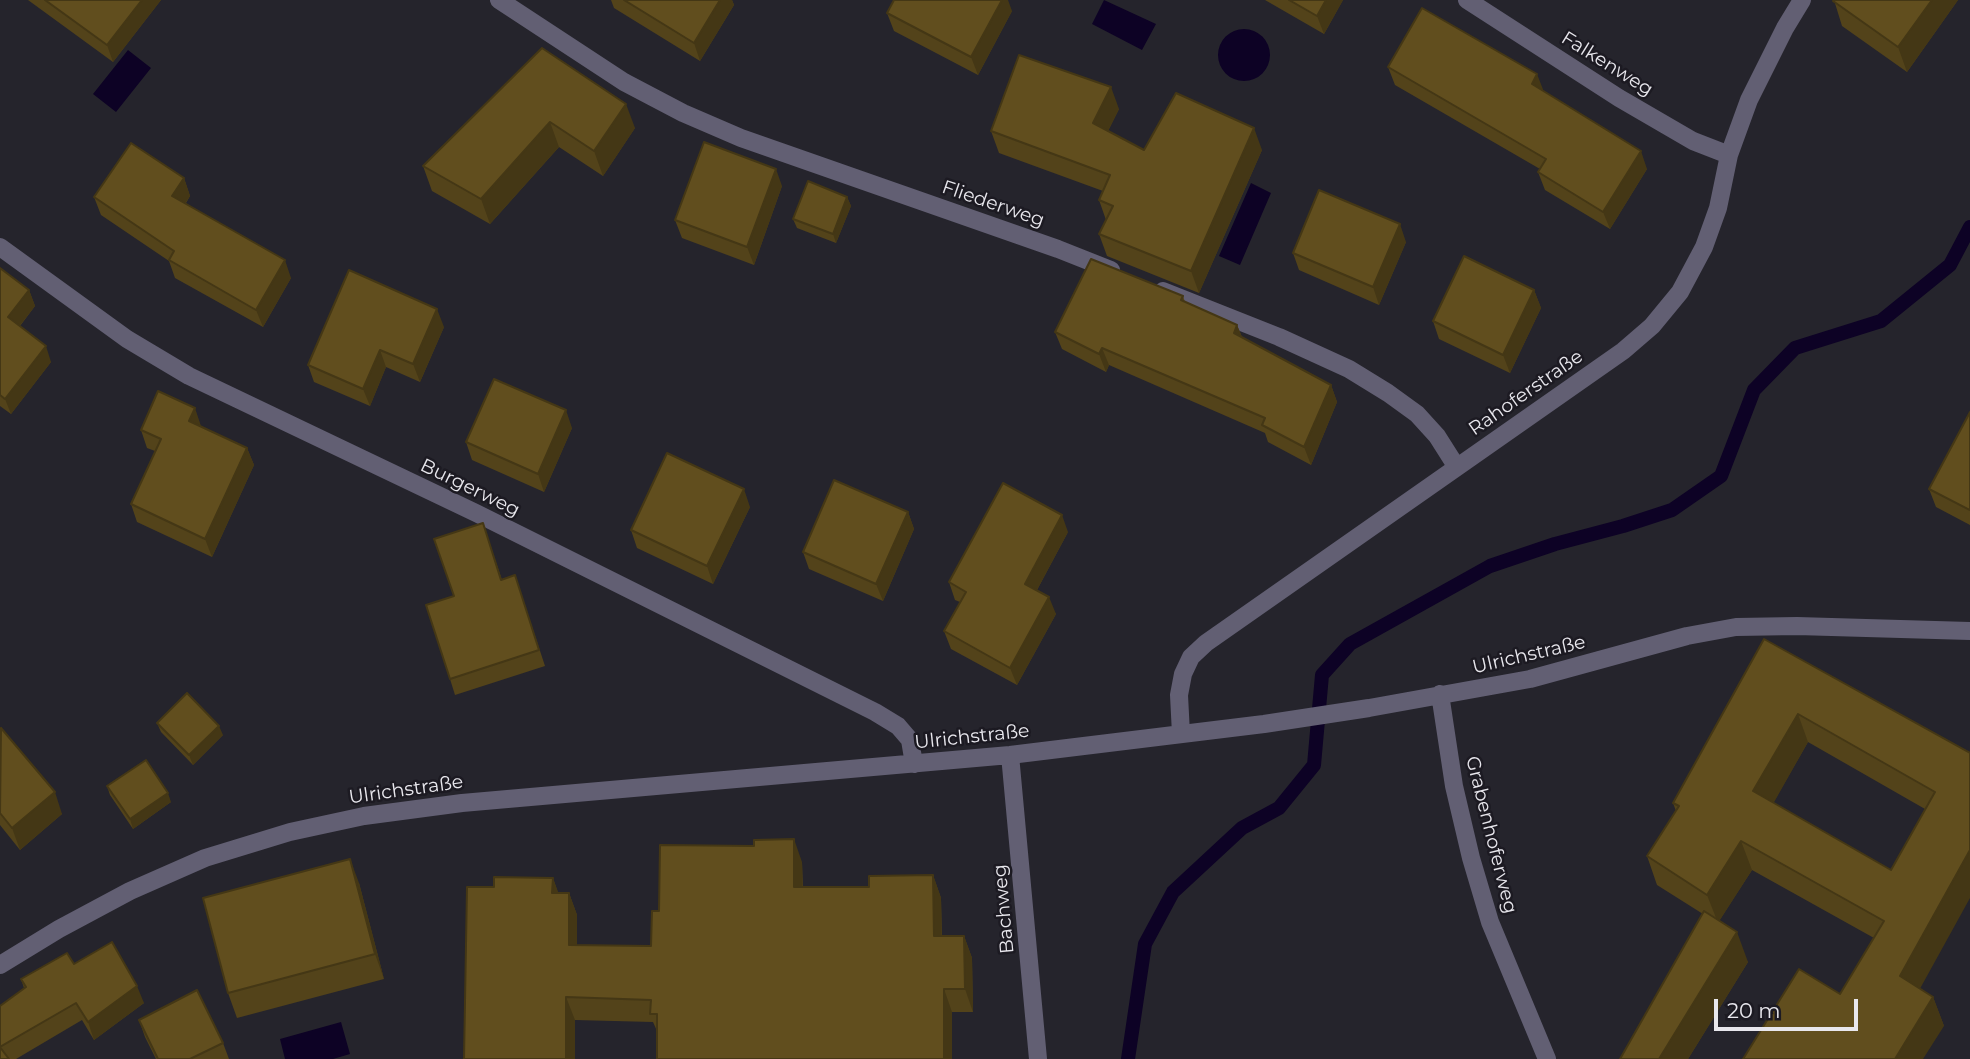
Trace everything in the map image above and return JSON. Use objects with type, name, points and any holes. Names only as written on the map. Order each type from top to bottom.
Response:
[{"type":"street","name":"Fliederweg","points":[[499,0],[624,82],[683,113],[741,138],[1058,249],[1123,275]]},
{"type":"street","name":"Falkenweg","points":[[1467,0],[1619,98],[1693,141],[1729,155]]},
{"type":"street","name":"Rahoferstraße","points":[[1181,734],[1179,695],[1183,674],[1191,657],[1206,643],[1623,351],[1652,326],[1679,292],[1704,247],[1718,208],[1729,155],[1749,100],[1802,0]]},
{"type":"street","name":"Burgerweg","points":[[0,247],[127,339],[189,376],[476,513],[875,712],[898,726],[909,740],[914,764]]},
{"type":"street","points":[[1149,285],[1279,337],[1349,369],[1417,414],[1437,436],[1457,466]]},
{"type":"street","name":"Ulrichstraße","points":[[0,965],[130,891],[205,858],[290,832],[364,816],[462,803],[1010,755],[1264,724],[1530,680],[1688,636],[1736,627],[1970,631]]},
{"type":"street","name":"Grabenhoferweg","points":[[1440,694],[1454,786],[1471,858],[1490,922],[1547,1059]]},
{"type":"street","name":"Bachweg","points":[[1010,755],[1038,1059]]},
{"type":"shaded area","points":[[1104,0],[1156,24],[1142,50],[1092,24]]},
{"type":"shaded area","points":[[1244,29],[1254,31],[1262,37],[1268,45],[1268,65],[1262,73],[1254,79],[1244,81],[1234,79],[1226,73],[1220,65],[1218,55],[1220,45],[1226,37],[1234,31]]},
{"type":"shaded area","points":[[128,50],[151,68],[116,112],[93,94]]},
{"type":"shaded area","points":[[1251,183],[1271,193],[1240,265],[1219,256]]},
{"type":"shaded area","points":[[341,1022],[350,1054],[333,1059],[285,1059],[280,1039]]},
{"type":"building","points":[[45,0],[142,0],[107,45]]},
{"type":"building","points":[[624,0],[720,0],[694,43]]},
{"type":"building","points":[[894,0],[1002,0],[971,57],[887,13]]},
{"type":"building","points":[[1289,0],[1326,0],[1317,16]]},
{"type":"building","points":[[1834,0],[1932,0],[1898,47]]},
{"type":"building","points":[[1422,8],[1537,74],[1532,84],[1641,151],[1603,212],[1538,172],[1546,159],[1388,67]]},
{"type":"building","points":[[542,48],[626,104],[594,151],[550,122],[481,199],[423,166]]},
{"type":"building","points":[[1019,55],[1111,87],[1093,123],[1144,150],[1176,93],[1254,128],[1191,271],[1099,234],[1113,206],[1099,200],[1110,175],[991,131]]},
{"type":"building","points":[[704,142],[776,169],[747,247],[675,220]]},
{"type":"building","points":[[131,143],[184,178],[172,196],[285,260],[256,310],[169,260],[174,251],[94,197]]},
{"type":"building","points":[[808,181],[847,197],[833,234],[793,219]]},
{"type":"building","points":[[1319,190],[1400,224],[1373,287],[1293,253]]},
{"type":"building","points":[[1464,256],[1534,290],[1503,355],[1433,321]]},
{"type":"building","points":[[1091,259],[1183,296],[1181,300],[1237,325],[1234,333],[1331,385],[1304,447],[1262,425],[1265,418],[1102,348],[1099,354],[1055,332]]},
{"type":"building","points":[[0,268],[29,290],[8,317],[46,346],[5,399],[0,395]]},
{"type":"building","points":[[349,270],[437,309],[413,364],[380,350],[363,389],[308,365]]},
{"type":"building","points":[[494,379],[566,410],[538,474],[466,442]]},
{"type":"building","points":[[158,391],[195,408],[189,421],[247,448],[205,539],[131,504],[161,439],[141,430]]},
{"type":"building","points":[[1970,412],[1970,510],[1929,489]]},
{"type":"building","points":[[667,453],[744,489],[707,566],[631,530]]},
{"type":"building","points":[[834,480],[908,512],[876,584],[803,552]]},
{"type":"building","points":[[1003,483],[1062,515],[1025,584],[1049,597],[1010,668],[944,631],[966,592],[949,582]]},
{"type":"building","points":[[483,523],[501,580],[515,575],[539,650],[450,679],[426,605],[454,596],[434,539]]},
{"type":"building","points":[[1764,639],[1970,753],[1970,850],[1900,976],[1933,997],[1895,1059],[1743,1059],[1799,969],[1840,994],[1884,921],[1741,841],[1707,895],[1647,856],[1679,806],[1673,803]],"holes":[[[1798,714],[1935,792],[1891,870],[1753,791]]]},
{"type":"building","points":[[187,693],[219,726],[189,755],[157,723]]},
{"type":"building","points":[[1,728],[55,792],[12,828],[0,813]]},
{"type":"building","points":[[146,760],[168,793],[130,819],[107,786]]},
{"type":"building","points":[[794,839],[794,887],[869,887],[869,876],[933,875],[934,936],[964,936],[965,989],[944,989],[944,1059],[657,1059],[657,1014],[650,1014],[651,1000],[566,997],[566,1059],[464,1059],[467,887],[494,887],[494,877],[553,878],[552,893],[569,893],[569,945],[651,946],[652,911],[659,911],[660,845],[754,846],[754,840]]},
{"type":"building","points":[[350,859],[375,954],[228,993],[203,898]]},
{"type":"building","points":[[1704,911],[1737,932],[1659,1059],[1620,1059]]},
{"type":"building","points":[[112,942],[137,986],[88,1022],[76,1003],[0,1047],[0,1006],[26,987],[21,979],[67,953],[74,964]]},
{"type":"building","points":[[197,990],[223,1043],[190,1059],[158,1059],[139,1020]]},
{"type":"building","points":[[0,1047],[9,1059],[0,1059]]},
{"type":"waterway","points":[[1128,1059],[1145,944],[1173,892],[1242,828],[1279,808],[1314,765],[1322,675],[1350,644],[1490,566],[1672,510],[1721,476],[1754,390],[1795,348],[1881,321],[1950,265],[1970,227]]}]
